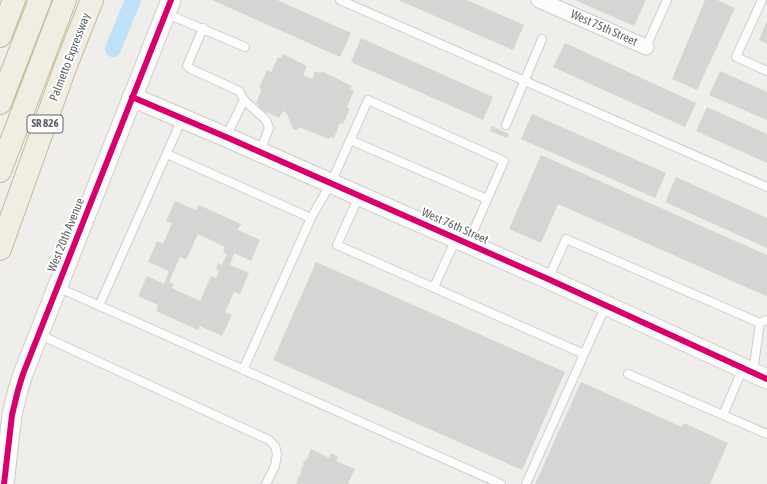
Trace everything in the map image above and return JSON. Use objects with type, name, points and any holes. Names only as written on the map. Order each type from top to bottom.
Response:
[{"type":"highway","points":[[0,36],[14,0]]},
{"type":"highway","points":[[0,103],[40,0]]},
{"type":"highway","points":[[0,171],[65,0]]},
{"type":"highway","name":"Palmetto Expressway","points":[[0,249],[65,68],[92,0]]},
{"type":"street","name":"West 75th Street","points":[[539,0],[646,47]]},
{"type":"street","name":"West 20th Avenue","points":[[4,484],[15,401],[24,370],[168,7]]},
{"type":"street","name":"West 76th Street","points":[[132,97],[548,279],[754,373]]},
{"type":"lane","points":[[340,0],[767,187]]},
{"type":"lane","points":[[646,47],[667,0]]},
{"type":"lane","points":[[762,0],[736,57],[767,71]]},
{"type":"lane","points":[[168,7],[202,28],[245,47]]},
{"type":"lane","points":[[202,28],[187,66],[239,91],[244,100],[266,120],[269,128],[260,152]]},
{"type":"lane","points":[[506,124],[542,40]]},
{"type":"lane","points":[[226,137],[244,100]]},
{"type":"lane","points":[[243,370],[311,218],[331,183],[368,100],[504,161],[487,199],[434,287]]},
{"type":"lane","points":[[99,306],[182,119]]},
{"type":"lane","points":[[350,140],[487,199]]},
{"type":"lane","points":[[167,154],[311,218]]},
{"type":"lane","points":[[359,196],[337,245],[584,354]]},
{"type":"lane","points":[[548,279],[566,239],[763,321],[754,373],[723,415]]},
{"type":"lane","points":[[57,287],[502,484]]},
{"type":"lane","points":[[526,484],[606,305]]},
{"type":"lane","points":[[38,334],[269,440],[275,446],[276,454],[275,466],[266,484]]},
{"type":"lane","points":[[628,374],[767,434]]},
{"type":"building","points":[[212,0],[277,0],[351,33],[340,57]]},
{"type":"building","points":[[398,0],[467,0],[524,25],[513,50]]},
{"type":"building","points":[[575,0],[646,0],[634,26]]},
{"type":"building","points":[[705,0],[717,0],[735,8],[697,90],[672,79]]},
{"type":"building","points":[[767,21],[767,44],[759,40]]},
{"type":"building","points":[[361,38],[493,97],[483,120],[351,62]]},
{"type":"building","points":[[565,43],[696,103],[685,127],[553,67]]},
{"type":"building","points":[[283,54],[307,66],[303,75],[312,79],[315,71],[320,73],[321,71],[352,86],[350,89],[354,91],[347,107],[350,108],[343,124],[340,123],[334,138],[331,137],[329,139],[299,127],[295,130],[293,129],[286,112],[284,111],[279,118],[258,108],[259,105],[256,103],[262,89],[259,88],[267,70],[271,72],[278,57],[281,58]]},
{"type":"building","points":[[720,71],[767,92],[767,120],[709,95]]},
{"type":"building","points":[[707,107],[767,134],[767,163],[696,131]]},
{"type":"building","points":[[532,114],[666,173],[655,198],[521,139]]},
{"type":"building","points":[[492,126],[509,134],[507,138],[490,131]]},
{"type":"building","points":[[541,155],[767,255],[767,295],[766,296],[558,204],[541,243],[509,229]]},
{"type":"building","points":[[676,177],[767,218],[767,248],[665,202]]},
{"type":"building","points":[[175,201],[196,210],[199,205],[241,224],[238,230],[260,240],[251,261],[234,253],[230,265],[249,273],[240,294],[234,292],[225,312],[232,315],[222,336],[200,326],[198,330],[156,311],[158,305],[138,296],[147,276],[164,284],[169,271],[148,262],[157,241],[163,244],[172,223],[166,221]],"holes":[[[198,234],[225,247],[223,252],[227,254],[222,265],[218,263],[216,269],[219,271],[216,278],[211,276],[200,301],[172,288],[174,284],[169,282],[180,257],[186,260]]]},
{"type":"building","points":[[316,262],[565,372],[522,470],[273,360]]},
{"type":"building","points":[[581,382],[682,427],[684,423],[728,443],[710,484],[535,484]]},
{"type":"building","points":[[311,449],[329,458],[331,453],[338,457],[336,461],[355,469],[348,484],[296,484],[298,476],[299,477],[302,471],[300,471],[304,465],[304,460],[306,461]]},
{"type":"waterway","points":[[113,49],[133,0]]},
{"type":"cycle path","points":[[4,484],[12,415],[23,374],[171,0]]},
{"type":"cycle path","points":[[132,97],[548,279],[767,379]]}]
